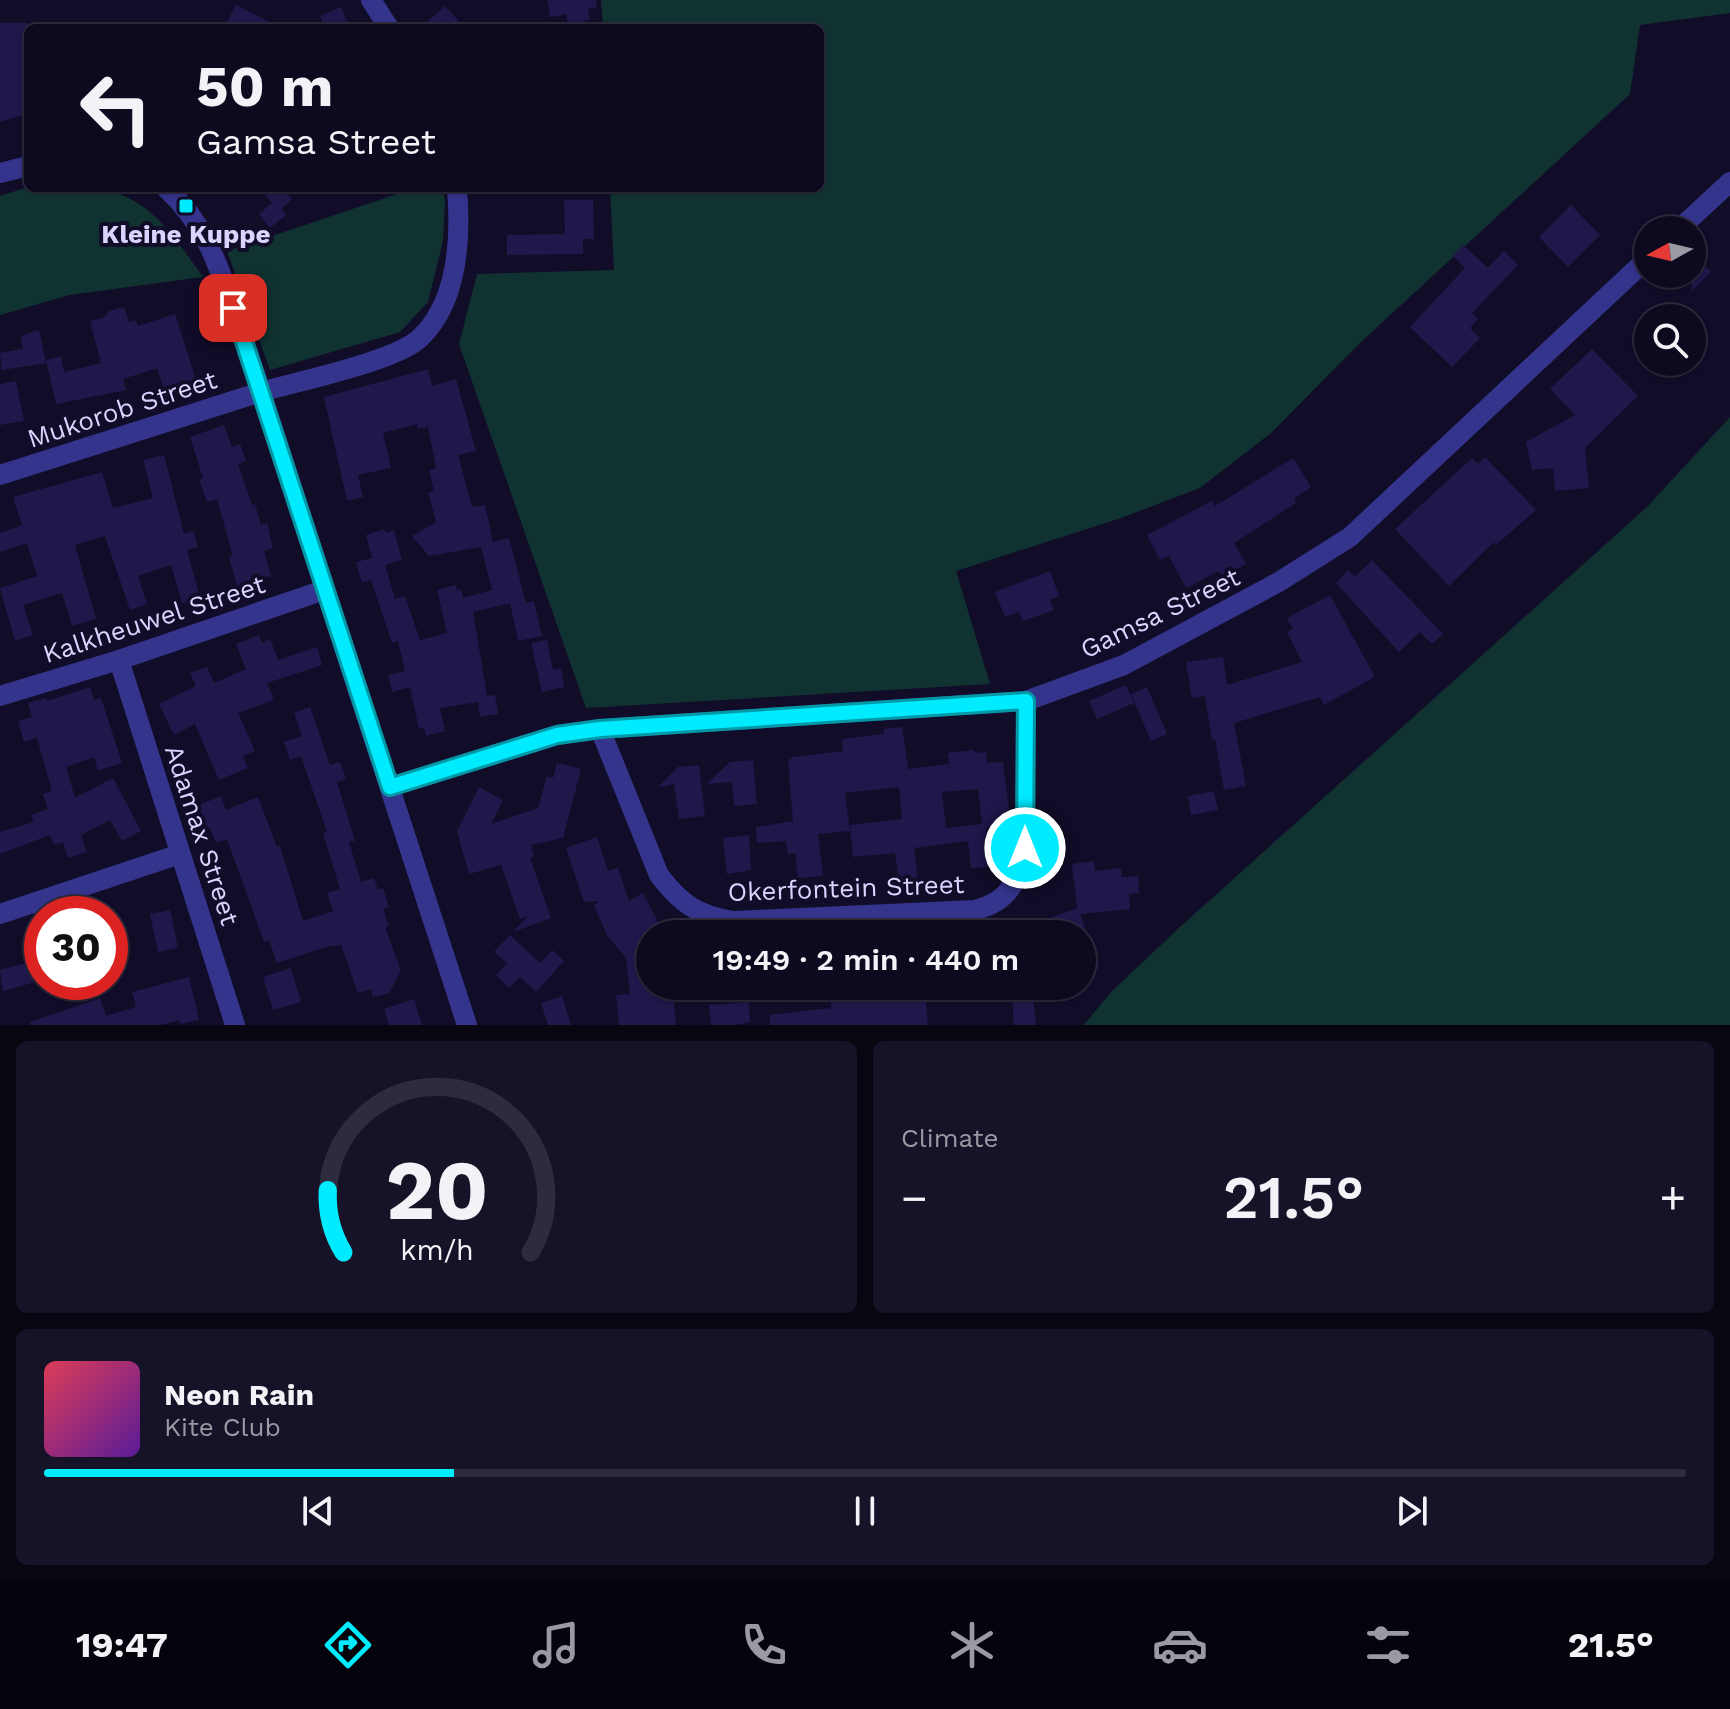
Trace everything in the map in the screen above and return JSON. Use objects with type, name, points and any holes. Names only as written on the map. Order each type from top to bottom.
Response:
[{"type":"street","points":[[371,0],[386,24]]},
{"type":"street","points":[[0,173],[24,167]]},
{"type":"street","points":[[1693,216],[1730,182]]},
{"type":"street","points":[[170,192],[186,206],[208,240],[261,392],[467,1025]]},
{"type":"street","name":"Mukorob Street","points":[[0,475],[261,392],[403,351],[419,340],[432,325],[447,296],[458,251],[457,192]]},
{"type":"street","name":"Gamsa Street","points":[[390,787],[557,735],[600,729],[1026,701],[1124,665],[1277,583],[1350,537],[1634,271]]},
{"type":"street","name":"Kalkheuwel Street","points":[[0,696],[119,660],[324,590]]},
{"type":"street","name":"Adamax Street","points":[[119,660],[235,1025]]},
{"type":"street","name":"Okerfontein Street","points":[[600,729],[659,875],[689,908],[712,918],[733,921],[975,910],[993,906],[1009,892],[1020,871],[1025,848],[1026,701]]},
{"type":"street","points":[[0,914],[180,854]]},
{"type":"green space","points":[[601,0],[1730,0],[1730,13],[1640,25],[1630,94],[1362,341],[1271,433],[1200,488],[1118,519],[956,571],[990,684],[586,708],[459,344],[477,274],[614,270],[610,192],[824,192],[824,24],[603,24]]},
{"type":"green space","points":[[24,188],[24,192],[114,192],[131,199],[158,220],[203,277],[69,295],[0,315],[0,196]]},
{"type":"green space","points":[[403,192],[443,192],[443,241],[428,302],[400,332],[270,370],[227,251]]},
{"type":"green space","points":[[1730,417],[1730,1025],[1084,1025],[1111,992],[1180,927],[1647,507]]},
{"type":"building","points":[[547,0],[596,0],[597,7],[588,9],[590,20],[568,24],[566,14],[550,17]]},
{"type":"building","points":[[236,5],[273,24],[226,24]]},
{"type":"building","points":[[445,6],[461,24],[425,24]]},
{"type":"building","points":[[341,7],[348,24],[323,24],[320,16]]},
{"type":"building","points":[[0,23],[28,23],[24,24],[24,114],[0,122]]},
{"type":"building","points":[[263,192],[286,192],[292,199],[281,209],[286,215],[270,228],[259,214],[272,203]]},
{"type":"building","points":[[564,200],[593,200],[594,239],[583,239],[583,254],[507,255],[507,235],[565,234]]},
{"type":"building","points":[[1571,205],[1600,235],[1568,267],[1539,237]]},
{"type":"building","points":[[1463,245],[1488,268],[1504,251],[1518,265],[1472,313],[1478,319],[1470,328],[1480,338],[1452,367],[1410,327],[1465,268],[1453,256]]},
{"type":"building","points":[[124,307],[129,322],[136,320],[138,326],[175,314],[198,386],[166,396],[157,368],[123,379],[126,390],[56,404],[46,360],[61,356],[64,372],[101,363],[90,321]]},
{"type":"building","points":[[39,330],[46,363],[2,370],[0,353],[23,349],[21,336]]},
{"type":"building","points":[[1592,349],[1638,396],[1585,448],[1589,488],[1555,491],[1553,468],[1532,470],[1526,442],[1575,415],[1550,389]]},
{"type":"building","points":[[428,369],[432,386],[456,379],[476,451],[458,455],[472,507],[485,505],[493,542],[509,538],[526,603],[534,601],[542,636],[518,641],[510,603],[473,612],[487,696],[495,695],[498,714],[480,717],[478,702],[440,708],[445,731],[426,736],[424,728],[419,729],[410,687],[392,692],[388,675],[405,671],[398,641],[392,643],[371,580],[362,583],[356,562],[372,558],[366,535],[385,529],[386,533],[394,530],[402,560],[385,565],[395,599],[405,596],[420,640],[447,633],[437,590],[456,585],[457,590],[461,589],[463,598],[492,590],[481,547],[429,556],[412,536],[436,522],[428,492],[434,491],[429,470],[436,468],[428,427],[418,429],[417,424],[383,433],[391,468],[358,475],[363,497],[347,501],[324,397]]},
{"type":"building","points":[[16,381],[24,421],[0,425],[0,384]]},
{"type":"building","points":[[224,425],[232,447],[240,444],[246,461],[238,464],[261,525],[267,523],[273,548],[264,551],[271,576],[237,586],[229,557],[233,556],[217,499],[207,502],[190,437]]},
{"type":"building","points":[[164,455],[184,534],[193,531],[198,547],[187,550],[200,598],[182,603],[171,565],[138,576],[147,604],[130,610],[105,536],[75,545],[96,619],[72,626],[62,593],[23,605],[33,635],[15,641],[0,588],[37,576],[27,543],[0,552],[0,533],[22,525],[13,497],[102,472],[113,508],[153,498],[143,460]]},
{"type":"building","points":[[1485,457],[1536,510],[1496,545],[1494,542],[1449,586],[1395,529],[1472,458],[1478,464]]},
{"type":"building","points":[[1293,458],[1311,487],[1294,499],[1296,503],[1234,543],[1246,564],[1223,577],[1219,571],[1186,588],[1169,556],[1160,560],[1147,535],[1212,501],[1215,506]]},
{"type":"building","points":[[1372,560],[1443,634],[1432,644],[1420,632],[1399,652],[1336,583],[1348,570],[1355,577]]},
{"type":"building","points":[[1050,571],[1059,596],[1050,600],[1054,610],[1023,621],[1019,612],[1005,617],[995,592]]},
{"type":"building","points":[[1330,595],[1375,677],[1324,705],[1320,697],[1234,723],[1246,786],[1224,790],[1205,696],[1192,698],[1186,662],[1223,657],[1227,685],[1302,662],[1287,632],[1293,629],[1287,618]]},
{"type":"building","points":[[259,635],[262,643],[270,639],[278,660],[317,647],[322,665],[267,683],[274,700],[238,713],[255,751],[243,756],[248,768],[219,780],[195,724],[174,735],[159,704],[196,686],[190,673],[207,667],[214,683],[246,669],[236,644]]},
{"type":"building","points":[[547,640],[553,670],[561,668],[564,687],[542,692],[531,643]]},
{"type":"building","points":[[1126,685],[1134,703],[1097,719],[1089,701]]},
{"type":"building","points":[[90,687],[94,700],[101,698],[122,763],[98,771],[94,757],[66,767],[75,798],[113,778],[141,831],[122,841],[110,820],[81,835],[87,852],[68,858],[63,842],[54,845],[50,835],[0,854],[0,832],[34,822],[31,815],[48,809],[43,794],[52,791],[37,738],[24,742],[18,721],[32,717],[28,703],[46,698],[47,701]]},
{"type":"building","points":[[1147,687],[1167,734],[1151,741],[1131,694]]},
{"type":"building","points":[[310,707],[330,765],[340,762],[346,779],[337,782],[355,841],[349,842],[361,882],[374,878],[378,890],[383,888],[389,907],[383,909],[389,926],[385,927],[401,971],[389,993],[373,997],[371,989],[358,993],[341,945],[332,945],[277,963],[269,940],[264,942],[227,839],[216,843],[210,828],[201,831],[192,808],[221,796],[226,810],[258,797],[277,847],[280,846],[303,921],[333,911],[327,893],[340,889],[323,833],[327,832],[301,756],[290,760],[284,742],[302,736],[294,713]]},
{"type":"building","points":[[902,727],[908,769],[949,764],[948,753],[974,750],[974,753],[986,752],[987,763],[1003,762],[1011,826],[986,828],[990,867],[971,868],[968,841],[914,848],[918,881],[899,883],[895,853],[853,857],[850,825],[902,819],[899,787],[845,793],[850,831],[818,834],[823,876],[798,878],[795,853],[788,854],[786,841],[757,843],[756,827],[793,821],[788,761],[793,757],[843,751],[842,739],[884,734],[884,729]],"holes":[[[978,789],[982,824],[946,828],[942,792]]]},
{"type":"building","points":[[753,760],[757,804],[734,806],[732,782],[707,784],[730,762]]},
{"type":"building","points":[[557,763],[581,769],[563,838],[531,845],[534,856],[530,858],[551,918],[513,932],[528,916],[520,919],[501,865],[469,874],[457,831],[479,787],[503,800],[491,824],[538,808],[547,776],[553,778]]},
{"type":"building","points":[[699,765],[705,816],[679,819],[674,784],[658,787],[678,767]]},
{"type":"building","points":[[1214,791],[1218,810],[1191,815],[1188,796]]},
{"type":"building","points":[[749,835],[751,870],[727,874],[723,838]]},
{"type":"building","points":[[597,837],[608,871],[618,868],[629,901],[643,893],[657,920],[636,920],[636,1000],[674,1000],[676,1025],[619,1025],[616,995],[630,994],[626,958],[607,935],[594,906],[599,901],[584,902],[566,848]]},
{"type":"building","points":[[1094,861],[1095,871],[1121,868],[1122,877],[1138,876],[1139,893],[1129,894],[1130,909],[1080,914],[1082,920],[1044,920],[1077,908],[1072,864]]},
{"type":"building","points":[[170,910],[178,948],[158,952],[150,914]]},
{"type":"building","points":[[510,935],[540,963],[552,950],[564,961],[536,992],[520,977],[509,988],[496,975],[507,963],[494,952]]},
{"type":"building","points":[[24,964],[24,985],[3,991],[0,970]]},
{"type":"building","points":[[291,968],[301,1002],[273,1010],[263,977]]},
{"type":"building","points":[[189,977],[199,1020],[180,1024],[179,1020],[161,1025],[30,1025],[30,1022],[94,1000],[101,1000],[106,1016],[136,1007],[132,992]]},
{"type":"building","points":[[562,996],[571,1025],[548,1025],[541,1003]]},
{"type":"building","points":[[414,999],[422,1025],[389,1025],[384,1009]]},
{"type":"building","points":[[830,1000],[926,1000],[928,1025],[770,1025],[770,1015],[831,1008]]},
{"type":"building","points":[[1012,1000],[1034,1000],[1036,1025],[1014,1025]]},
{"type":"building","points":[[749,1002],[750,1022],[711,1025],[709,1005]]},
{"type":"place","name":"Kleine Kuppe","points":[[186,206]]},
{"type":"route","points":[[233,308],[390,787],[557,735],[600,729],[1026,701],[1025,848]]}]
